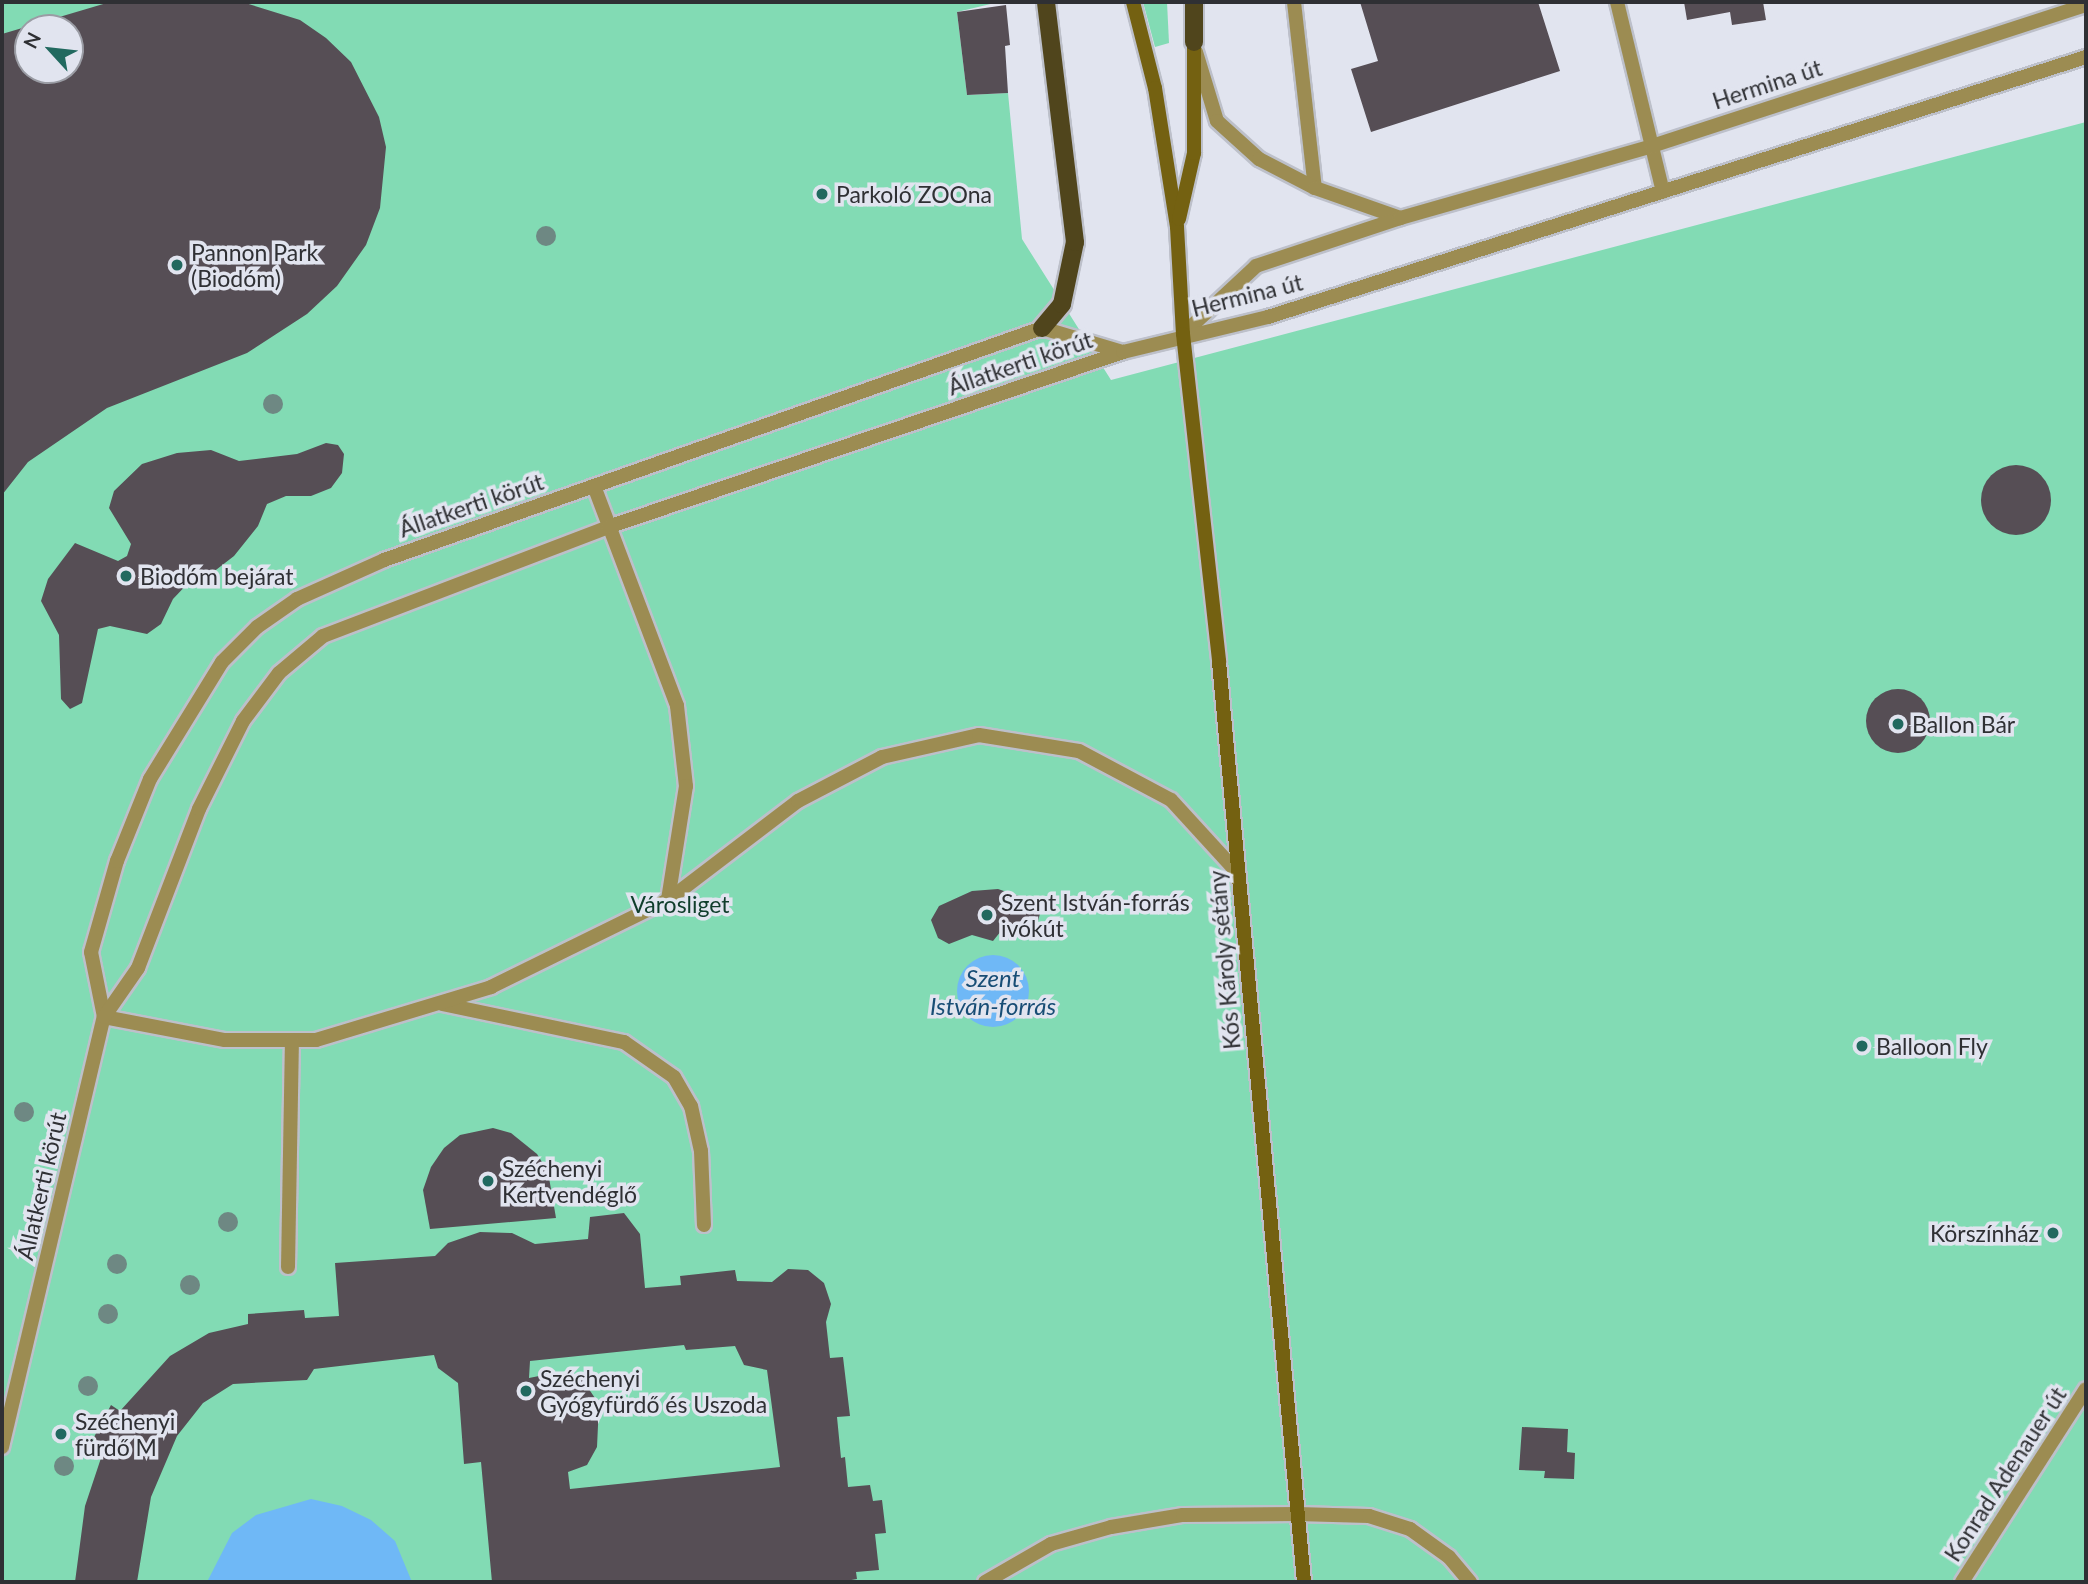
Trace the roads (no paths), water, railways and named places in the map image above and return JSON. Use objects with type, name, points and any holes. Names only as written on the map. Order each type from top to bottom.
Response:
[{"type":"main road","points":[[1041,328],[1062,304],[1075,242],[1046,2]]},
{"type":"main road","points":[[1194,2],[1194,42]]},
{"type":"street","points":[[1133,2],[1155,88],[1177,227]]},
{"type":"street","points":[[1294,2],[1315,188]]},
{"type":"street","points":[[1617,2],[1663,192]]},
{"type":"street","name":"Hermina út","points":[[1183,334],[1256,266],[1400,218],[1652,145],[2086,5]]},
{"type":"street","points":[[1177,227],[1194,153],[1194,42]]},
{"type":"street","points":[[1194,42],[1217,121],[1259,159],[1315,188],[1400,218]]},
{"type":"street","name":"Hermina út","points":[[1183,334],[1268,317],[2086,57]]},
{"type":"street","name":"Kós Károly sétány","points":[[1177,227],[1183,334],[1238,873],[1304,1582]]},
{"type":"street","name":"Állatkerti körút","points":[[104,1017],[91,952],[117,861],[150,779],[222,662],[257,626],[297,599],[341,578],[1041,328],[1123,352]]},
{"type":"street","name":"Állatkerti körút","points":[[2,1447],[104,1017],[138,968],[199,808],[243,721],[279,673],[323,636],[608,527],[1183,334]]},
{"type":"street","points":[[594,486],[677,706],[686,786],[668,900]]},
{"type":"street","points":[[104,1017],[225,1040],[316,1040],[491,987],[668,900],[798,801],[882,757],[979,735],[1079,751],[1171,800],[1238,873]]},
{"type":"street","points":[[437,1003],[560,1026],[624,1042],[646,1054],[674,1077],[691,1106],[701,1152],[704,1225]]},
{"type":"street","points":[[288,1267],[292,1040]]},
{"type":"street","name":"Konrad Adenauer út","points":[[1962,1582],[2086,1390]]},
{"type":"street","points":[[985,1582],[1051,1545],[1111,1527],[1183,1515],[1297,1514],[1369,1516],[1410,1529],[1448,1557],[1470,1582]]},
{"type":"water","name":"Szent István-forrás","points":[[1000,955],[1019,965],[1027,977],[1027,1005],[1019,1017],[1007,1025],[986,1027],[967,1017],[959,1005],[957,984],[967,965],[979,957]]},
{"type":"water","points":[[311,1499],[342,1506],[371,1520],[395,1541],[412,1582],[207,1582],[232,1533],[256,1515]]},
{"type":"place","name":"Parkoló ZOOna","points":[[822,194]]},
{"type":"place","name":"Pannon Park (Biodóm)","points":[[177,265]]},
{"type":"place","name":"Biodóm bejárat","points":[[126,576]]},
{"type":"place","name":"Ballon Bár","points":[[1898,724]]},
{"type":"place","name":"Szent István-forrás ivókút","points":[[987,915]]},
{"type":"place","name":"Balloon Fly","points":[[1862,1046]]},
{"type":"place","name":"Széchenyi Kertvendéglő","points":[[488,1181]]},
{"type":"place","name":"Körszínház","points":[[2053,1233]]},
{"type":"place","name":"Széchenyi Gyógyfürdő és Uszoda","points":[[526,1391]]},
{"type":"place","name":"Széchenyi fürdő M","points":[[61,1434]]},
{"type":"park label","name":"Városliget","points":[[680,904]]}]
